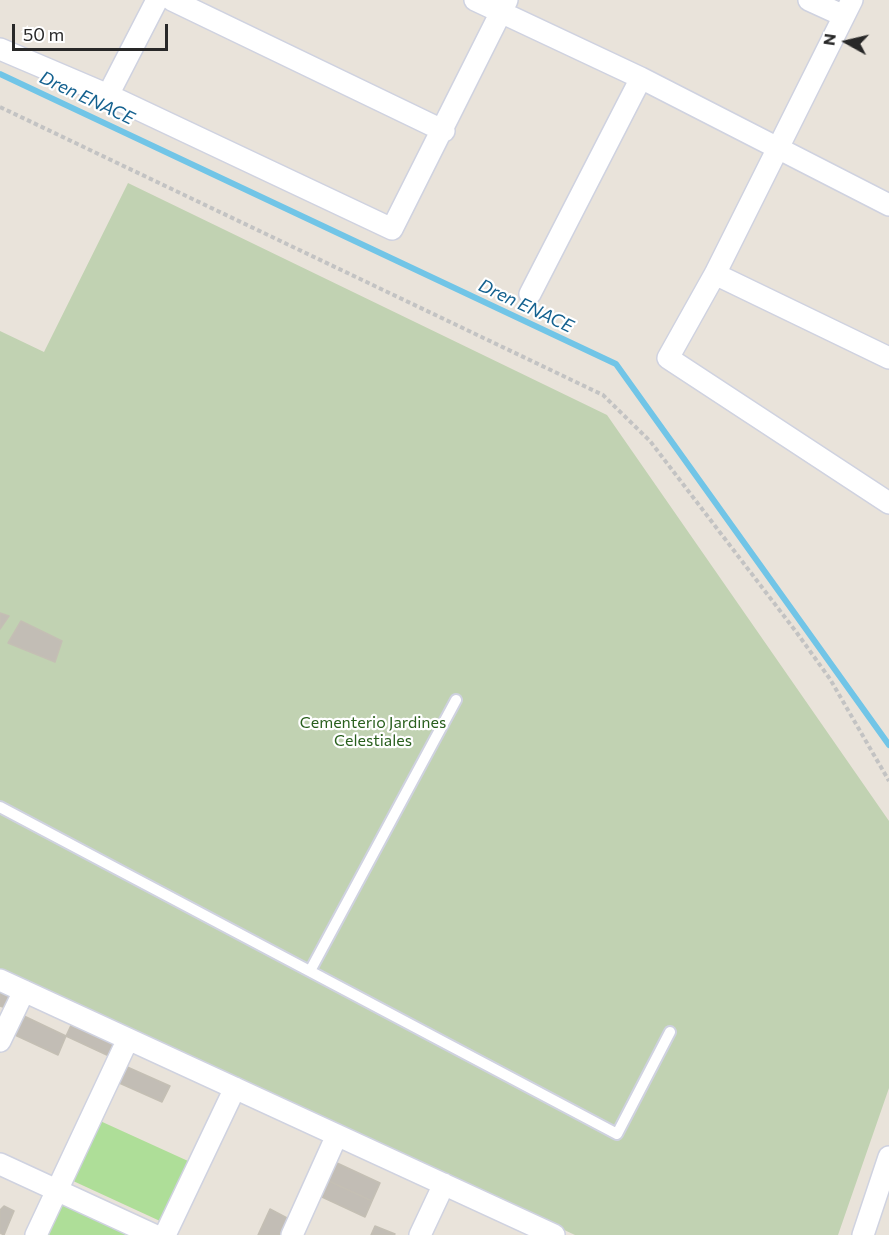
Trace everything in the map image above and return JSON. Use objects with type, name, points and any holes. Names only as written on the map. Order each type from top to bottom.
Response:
[{"type":"street","points":[[108,95],[157,0]]},
{"type":"street","points":[[172,0],[444,131]]},
{"type":"street","points":[[475,0],[505,6],[889,205]]},
{"type":"street","points":[[809,0],[848,8],[716,274],[668,358],[889,503]]},
{"type":"street","points":[[0,49],[108,95],[392,229],[444,131],[505,6]]},
{"type":"street","points":[[530,294],[641,78]]},
{"type":"street","points":[[716,274],[889,358]]},
{"type":"street","points":[[0,980],[550,1234]]},
{"type":"street","points":[[0,1041],[24,991]]},
{"type":"street","points":[[36,1235],[128,1039]]},
{"type":"street","points":[[165,1235],[235,1088]]},
{"type":"street","points":[[292,1235],[338,1135]]},
{"type":"street","points":[[863,1235],[889,1157]]},
{"type":"street","points":[[0,1164],[154,1235]]},
{"type":"street","points":[[420,1235],[444,1184]]},
{"type":"lane","points":[[310,972],[456,700]]},
{"type":"lane","points":[[0,807],[616,1134],[670,1032]]},
{"type":"path","points":[[0,107],[603,395],[650,441],[784,615],[830,679],[889,781]]},
{"type":"green space","name":"Cementerio Jardines Celestiales","points":[[128,183],[607,415],[889,821],[889,1088],[838,1235],[575,1235],[0,969],[0,331],[44,352]]},
{"type":"green space","points":[[98,1120],[188,1161],[160,1221],[71,1180]]},
{"type":"green space","points":[[59,1203],[129,1235],[44,1235]]},
{"type":"building","points":[[0,613],[9,616],[0,629]]},
{"type":"building","points":[[21,621],[62,641],[55,662],[8,643]]},
{"type":"building","points":[[0,986],[11,991],[3,1007],[0,1006]]},
{"type":"building","points":[[24,1016],[66,1036],[58,1055],[15,1035]]},
{"type":"building","points":[[74,1019],[117,1039],[109,1056],[66,1036]]},
{"type":"building","points":[[125,1066],[170,1086],[162,1102],[117,1082]]},
{"type":"building","points":[[337,1163],[380,1183],[372,1201],[329,1181]]},
{"type":"building","points":[[329,1181],[372,1201],[365,1217],[322,1197]]},
{"type":"building","points":[[4,1206],[14,1211],[4,1235],[0,1233],[0,1210]]},
{"type":"building","points":[[270,1209],[287,1218],[279,1235],[258,1235]]},
{"type":"building","points":[[375,1226],[395,1234],[371,1235]]},
{"type":"waterway","name":"Dren ENACE","points":[[0,74],[616,364],[889,745]]}]
